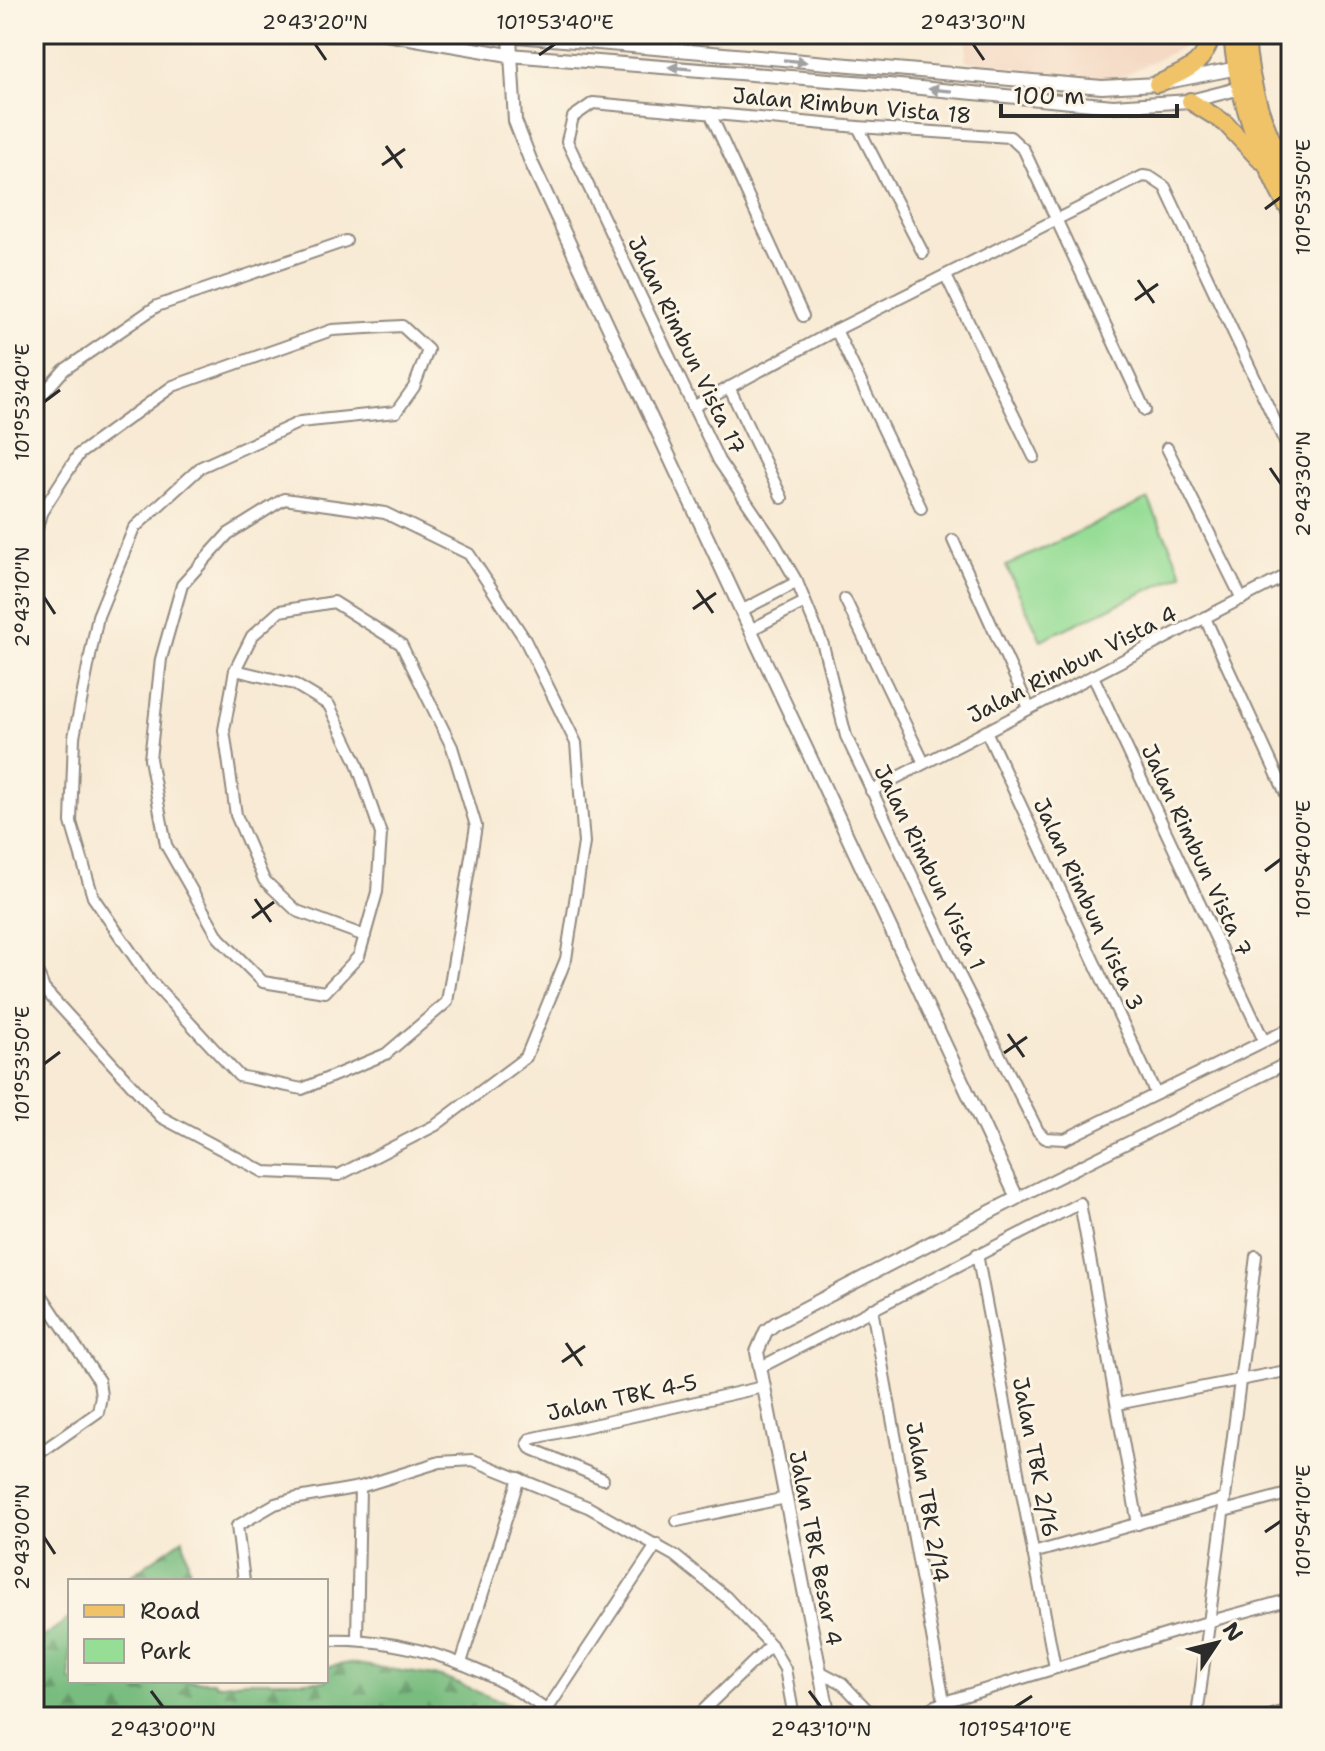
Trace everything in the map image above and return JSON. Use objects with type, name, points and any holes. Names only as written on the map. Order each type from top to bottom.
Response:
[{"type":"main road","points":[[1157,84],[1200,61],[1212,34]]},
{"type":"main road","points":[[1232,34],[1246,87],[1246,114],[1267,167],[1291,212]]},
{"type":"main road","points":[[1242,68],[1246,34]]},
{"type":"main road","points":[[1246,87],[1291,181]]},
{"type":"main road","points":[[1190,101],[1225,123],[1267,167]]},
{"type":"street","points":[[386,34],[509,55],[1113,106],[1190,101],[1246,87]]},
{"type":"street","points":[[494,34],[1102,87],[1157,84],[1242,68]]},
{"type":"street","points":[[510,37],[515,121],[531,162],[1017,1198]]},
{"type":"street","points":[[977,93],[978,76]]},
{"type":"street","name":"Jalan Rimbun Vista 18","points":[[593,103],[1010,137],[1024,150],[1058,221]]},
{"type":"street","name":"Jalan Rimbun Vista 17","points":[[593,103],[573,117],[567,141],[719,461],[774,542],[805,602]]},
{"type":"street","points":[[710,113],[803,316]]},
{"type":"street","points":[[858,127],[923,253]]},
{"type":"street","points":[[693,407],[836,330],[1058,221],[1136,178],[1150,177],[1165,187],[1291,455]]},
{"type":"street","points":[[1058,221],[1145,410]]},
{"type":"street","points":[[34,404],[64,370],[157,306],[346,241]]},
{"type":"street","points":[[946,276],[1034,457]]},
{"type":"street","points":[[34,540],[38,510],[79,454],[173,386],[332,330],[402,326],[428,350],[414,387],[396,412],[300,422],[201,467],[134,528],[98,616],[74,737],[71,822],[93,897],[151,981],[239,1076],[302,1089],[386,1054],[447,1002],[476,826],[452,747],[401,644],[334,602],[280,611],[252,636],[235,670],[224,730],[236,815],[264,880],[297,911],[365,936]]},
{"type":"street","points":[[836,330],[921,508]]},
{"type":"street","points":[[729,387],[782,498]]},
{"type":"street","points":[[1167,448],[1242,599]]},
{"type":"street","points":[[34,963],[44,989],[161,1117],[264,1172],[339,1175],[436,1125],[526,1057],[566,959],[584,843],[576,743],[524,638],[469,554],[385,513],[284,499],[228,534],[182,585],[161,659],[150,759],[166,845],[219,938],[263,982],[325,992],[359,956],[377,892],[381,834],[356,761],[329,705],[294,684],[235,670]]},
{"type":"street","points":[[953,540],[1029,708]]},
{"type":"street","name":"Jalan Rimbun Vista 4","points":[[871,791],[1291,573]]},
{"type":"street","points":[[741,611],[797,582]]},
{"type":"street","points":[[845,599],[924,763]]},
{"type":"street","points":[[750,630],[805,602]]},
{"type":"street","name":"Jalan Rimbun Vista 1","points":[[805,602],[823,645],[846,736],[954,964],[1038,1131],[1045,1138],[1065,1139],[1156,1094]]},
{"type":"street","points":[[1205,618],[1291,805]]},
{"type":"street","name":"Jalan Rimbun Vista 7","points":[[1093,676],[1264,1041]]},
{"type":"street","name":"Jalan Rimbun Vista 3","points":[[986,731],[1156,1094]]},
{"type":"street","points":[[1156,1094],[1291,1028]]},
{"type":"street","points":[[1138,1524],[1080,1203],[759,1368],[757,1352],[766,1331],[776,1323],[1291,1061]]},
{"type":"street","name":"Jalan TBK 2/16","points":[[977,1254],[1055,1668]]},
{"type":"street","points":[[1197,1717],[1256,1256]]},
{"type":"street","points":[[34,1284],[99,1381],[101,1396],[98,1412],[34,1457]]},
{"type":"street","name":"Jalan TBK 2/14","points":[[872,1309],[944,1702]]},
{"type":"street","name":"Jalan TBK Besar 4","points":[[759,1368],[829,1717]]},
{"type":"street","points":[[1117,1404],[1291,1370]]},
{"type":"street","name":"Jalan TBK 4-5","points":[[603,1479],[530,1448],[530,1439],[763,1387]]},
{"type":"street","points":[[244,1579],[237,1526],[275,1504],[360,1487],[440,1462],[473,1460],[588,1507],[657,1544],[726,1597],[771,1645],[785,1669],[794,1717]]},
{"type":"street","points":[[461,1663],[519,1478]]},
{"type":"street","points":[[357,1639],[360,1487]]},
{"type":"street","points":[[1033,1553],[1138,1524],[1291,1493]]},
{"type":"street","points":[[677,1521],[786,1498]]},
{"type":"street","points":[[328,1640],[357,1639],[461,1663],[510,1685],[551,1714],[657,1544]]},
{"type":"street","points":[[911,1717],[944,1702],[1291,1599]]},
{"type":"street","points":[[696,1717],[771,1645]]},
{"type":"street","points":[[821,1672],[842,1683],[874,1717]]},
{"type":"street","points":[[944,1702],[956,1717]]},
{"type":"street","points":[[1267,1717],[1291,1709]]},
{"type":"shaded area","points":[[968,34],[1186,34],[1183,47],[1112,81],[965,61]]},
{"type":"green space","points":[[1148,499],[1183,574],[1041,640],[1006,566]]},
{"type":"green space","points":[[183,1539],[192,1579],[126,1579]]},
{"type":"green space","points":[[68,1619],[68,1683],[328,1683],[328,1667],[350,1663],[441,1677],[517,1708],[528,1717],[34,1717],[34,1643]]}]
